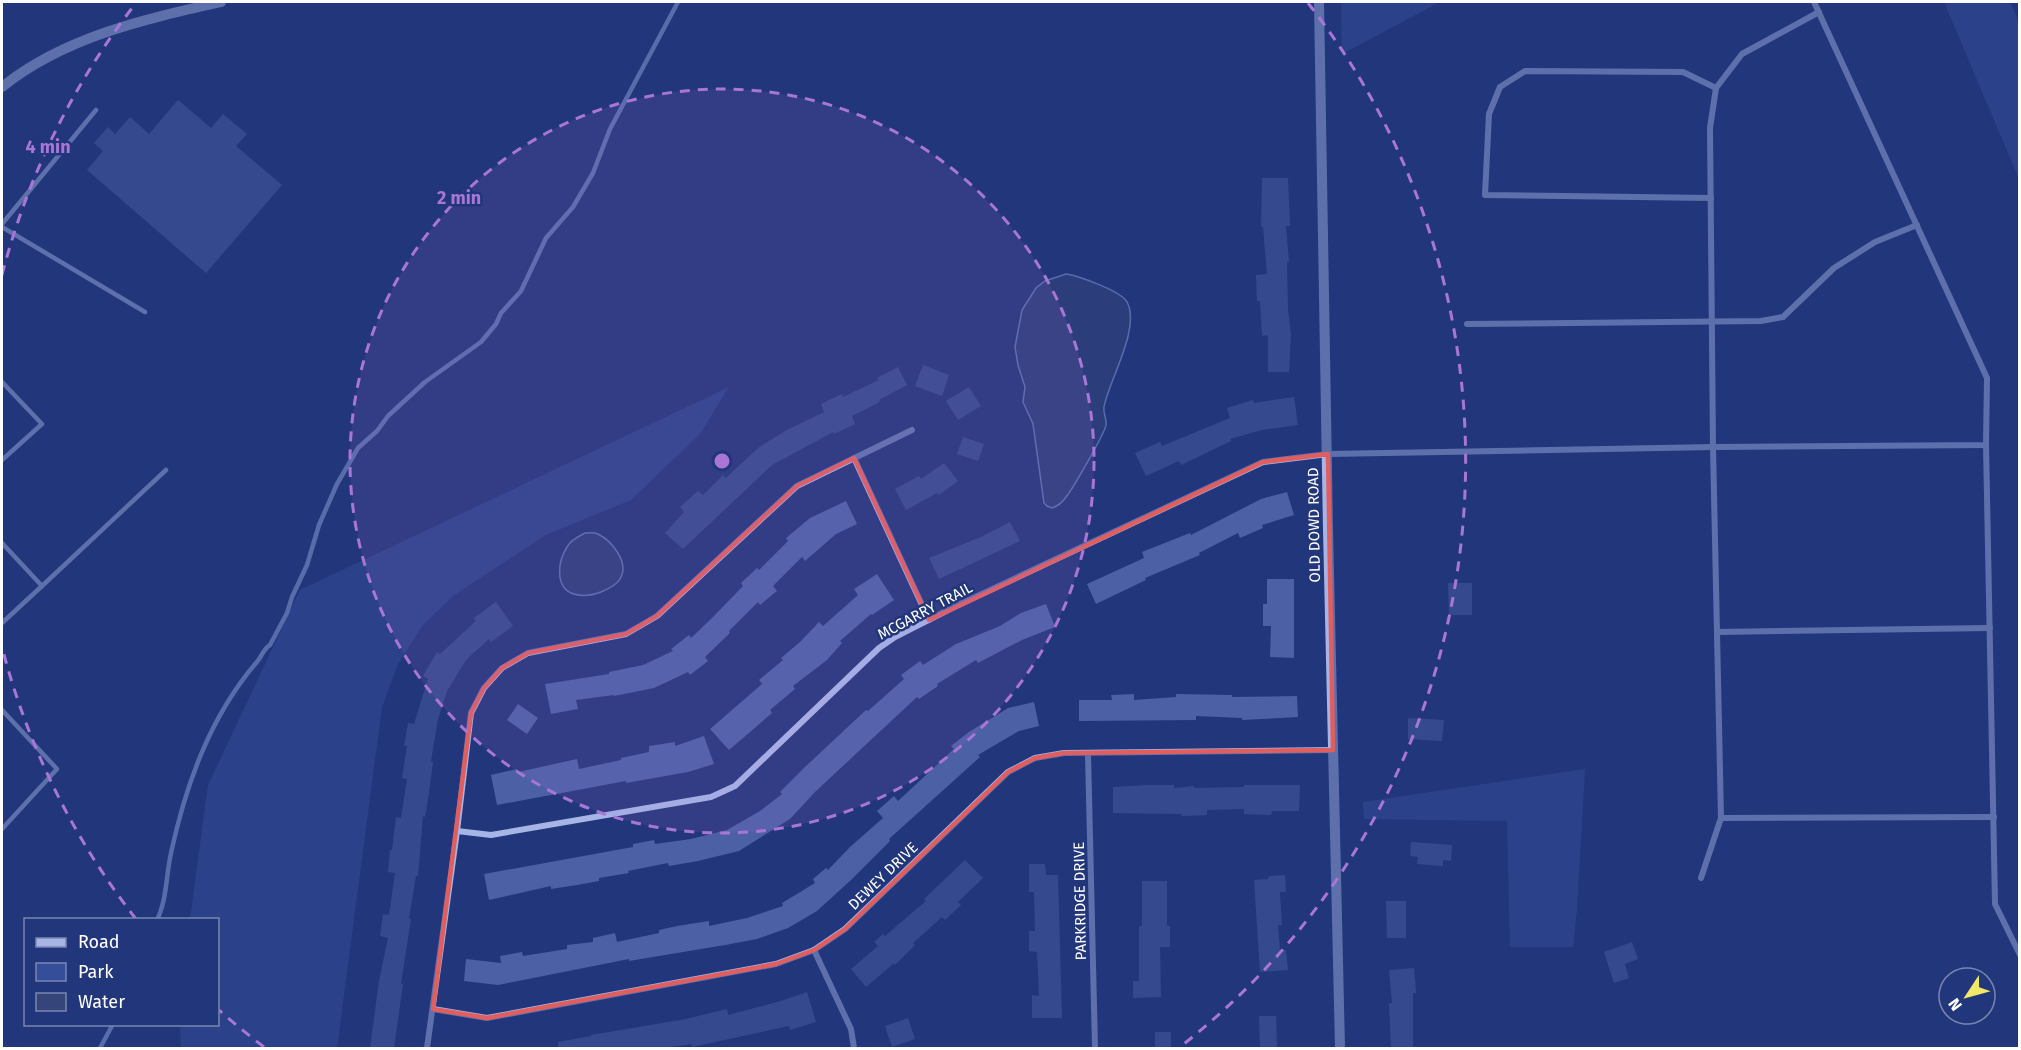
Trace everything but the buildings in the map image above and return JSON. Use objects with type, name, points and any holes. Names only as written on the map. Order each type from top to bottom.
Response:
[{"type":"street","points":[[2,87],[34,63],[73,44],[105,32],[221,2]]},
{"type":"street","name":"OLD DOWD ROAD","points":[[1319,2],[1340,1048]]},
{"type":"street","points":[[1814,2],[1987,378],[1986,445],[1995,904],[2019,955]]},
{"type":"street","points":[[1701,878],[1721,818],[1713,447],[1710,128],[1716,88],[1742,54],[1819,12]]},
{"type":"street","points":[[1711,198],[1485,195],[1489,114],[1500,87],[1525,71],[1683,72],[1716,88]]},
{"type":"street","points":[[1467,324],[1761,321],[1784,317],[1834,268],[1875,242],[1917,225]]},
{"type":"street","points":[[427,1048],[458,831],[471,713],[484,688],[502,668],[528,653],[626,634],[657,616],[796,486],[912,430]]},
{"type":"street","name":"MCGARRY TRAIL","points":[[458,831],[491,835],[711,798],[735,786],[879,648],[895,637],[1263,462],[1328,454],[1986,445]]},
{"type":"street","points":[[854,458],[929,620]]},
{"type":"street","points":[[1717,632],[1989,628]]},
{"type":"street","name":"DEWEY DRIVE","points":[[433,1009],[488,1018],[777,964],[814,950],[845,929],[1008,772],[1035,758],[1064,753],[1333,750]]},
{"type":"street","name":"PARKRIDGE DRIVE","points":[[1088,754],[1095,1048]]},
{"type":"street","points":[[1721,818],[1994,817]]},
{"type":"street","points":[[814,950],[851,1029],[854,1048]]},
{"type":"lane","points":[[96,110],[2,226],[145,312]]},
{"type":"lane","points":[[2,382],[42,424],[2,459]]},
{"type":"lane","points":[[2,623],[166,470]]},
{"type":"lane","points":[[2,543],[42,586]]},
{"type":"lane","points":[[2,710],[57,770],[2,829]]},
{"type":"highlighted area","points":[[1328,454],[1333,750],[1064,753],[1035,758],[1008,772],[845,929],[814,950],[776,964],[487,1018],[433,1009],[471,713],[484,688],[502,668],[528,653],[626,634],[657,616],[797,486],[854,458],[929,620],[1263,462]]},
{"type":"green space","points":[[1341,2],[1440,2],[1342,54]]},
{"type":"green space","points":[[1944,2],[2010,2],[2019,22],[2019,179]]},
{"type":"green space","points":[[729,387],[700,434],[631,500],[546,535],[454,595],[422,626],[398,664],[382,707],[337,1048],[181,1048],[180,1026],[219,1026],[219,918],[190,918],[208,785],[300,590]]},
{"type":"green space","points":[[1585,769],[1573,947],[1510,947],[1507,821],[1364,819],[1363,802]]},
{"type":"water","points":[[1066,274],[1117,293],[1127,302],[1130,326],[1123,354],[1104,407],[1106,423],[1104,430],[1069,492],[1061,503],[1052,508],[1044,503],[1033,424],[1023,402],[1025,387],[1015,347],[1022,310],[1036,288],[1045,281]]},
{"type":"water","points":[[585,533],[596,533],[609,542],[618,553],[623,566],[619,581],[615,585],[595,594],[581,595],[568,591],[563,586],[560,566],[568,545]]},
{"type":"waterway","points":[[158,918],[163,904],[177,827],[202,752],[225,706],[270,645],[287,613],[307,565],[319,525],[337,484],[358,448],[377,431],[388,416],[425,382],[481,342],[496,324],[501,313],[521,291],[546,238],[573,207],[593,173],[610,129],[678,2]]},
{"type":"waterway","points":[[100,1048],[112,1026]]}]
